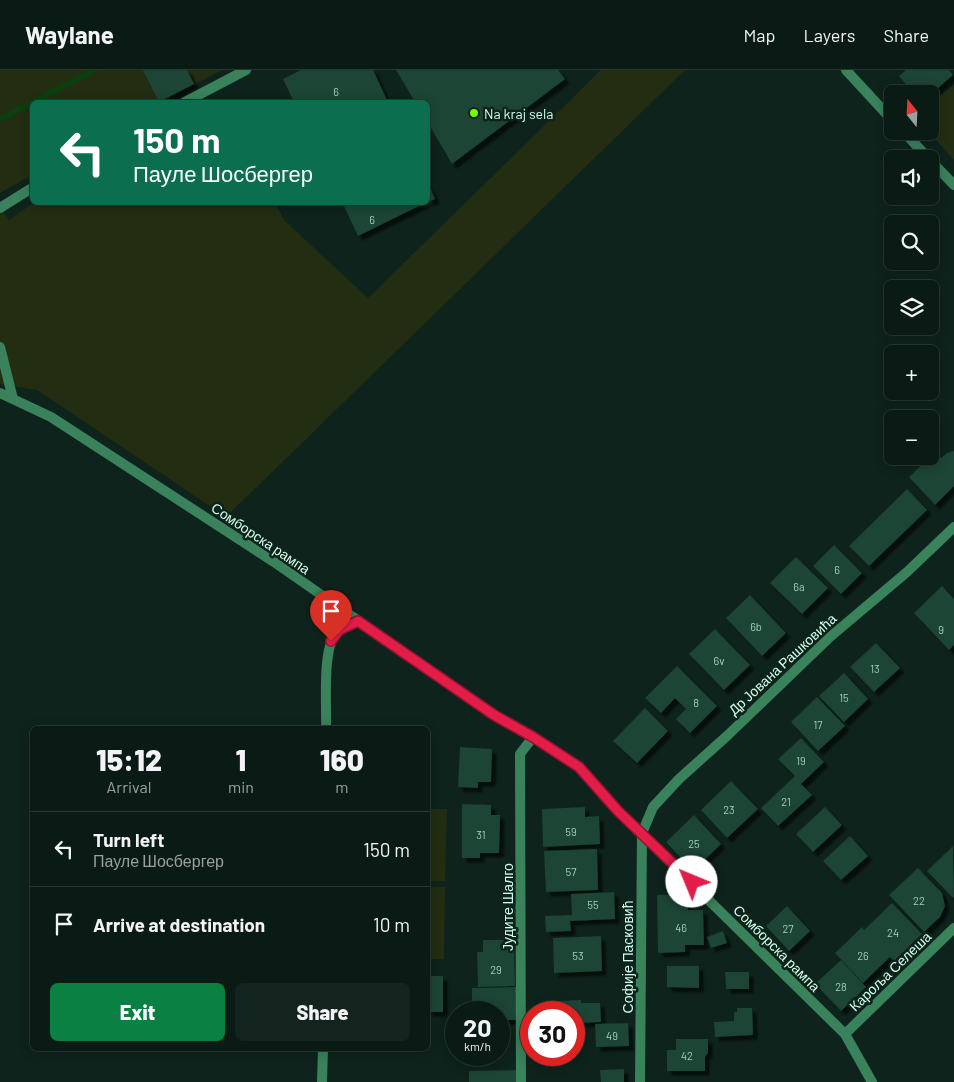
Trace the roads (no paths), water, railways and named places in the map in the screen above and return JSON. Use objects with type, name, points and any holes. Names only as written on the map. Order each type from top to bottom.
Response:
[{"type":"street","points":[[189,100],[246,70]]},
{"type":"street","points":[[846,70],[884,111]]},
{"type":"street","points":[[912,140],[921,150]]},
{"type":"street","points":[[939,169],[954,185]]},
{"type":"street","points":[[0,208],[30,189]]},
{"type":"street","points":[[0,347],[13,399]]},
{"type":"street","name":"Сомборска рампа","points":[[0,393],[51,417],[274,562],[494,715],[533,737],[579,767],[618,811],[845,1034],[872,1082]]},
{"type":"street","name":"Др Јована Рашковића","points":[[642,833],[653,807],[679,779],[728,735],[830,637],[907,572],[954,527]]},
{"type":"street","points":[[326,726],[329,647],[339,630],[358,621]]},
{"type":"street","name":"Јудите Шалго","points":[[521,1082],[520,754],[533,737]]},
{"type":"street","name":"Софије Пасковић","points":[[640,1082],[642,833]]},
{"type":"street","name":"Кароља Селеша","points":[[845,1034],[954,928]]},
{"type":"street","points":[[322,1082],[323,1051]]},
{"type":"waterway","points":[[37,100],[95,70]]},
{"type":"waterway","points":[[0,119],[30,104]]},
{"type":"place","name":"Na kraj sela","points":[[474,113]]}]
